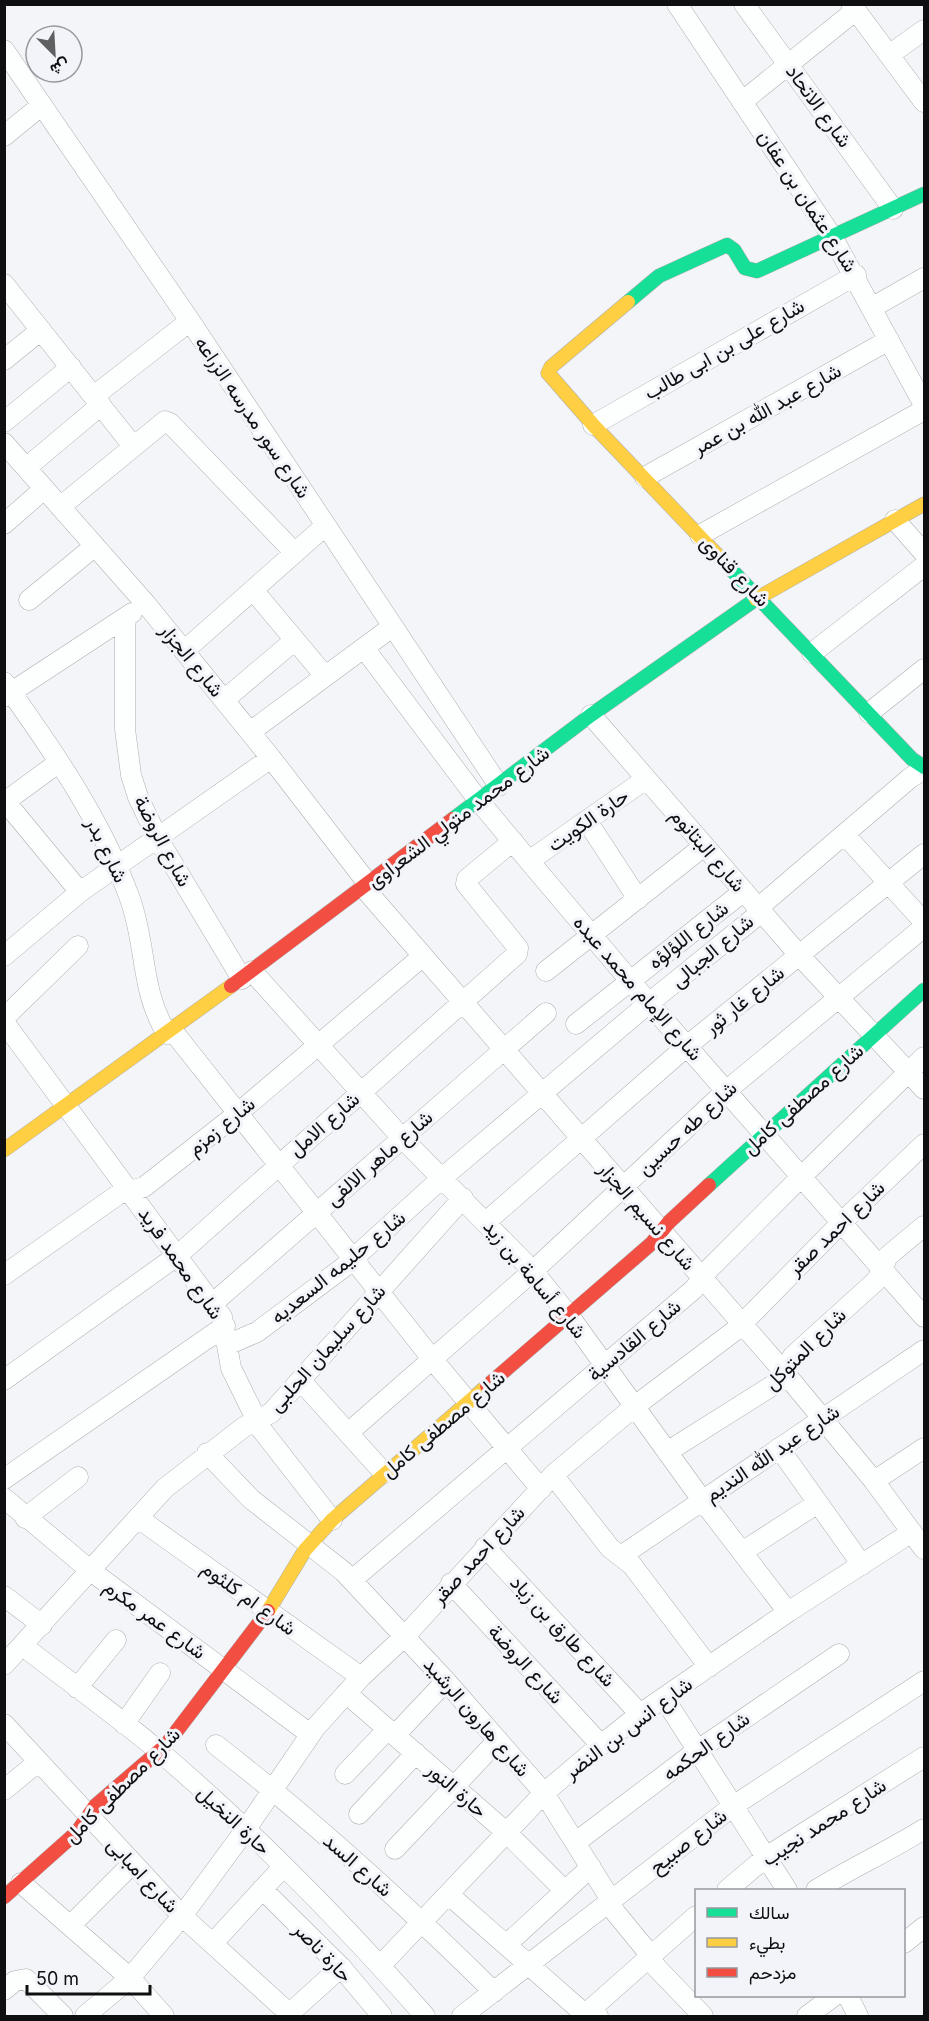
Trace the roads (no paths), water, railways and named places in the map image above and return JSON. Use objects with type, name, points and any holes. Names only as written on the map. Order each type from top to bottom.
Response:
[{"type":"street","name":"شارع عثمان بن عفان","points":[[677,4],[856,275],[924,405]]},
{"type":"street","name":"شارع الاتحاد","points":[[744,4],[893,209]]},
{"type":"street","points":[[743,101],[853,8],[924,102]]},
{"type":"street","points":[[889,54],[924,30]]},
{"type":"street","name":"شارع سور مدرسه الزراعه","points":[[8,63],[42,105],[190,321],[499,786]]},
{"type":"street","points":[[4,136],[42,105]]},
{"type":"street","points":[[833,238],[924,194]]},
{"type":"street","name":"شارع قناوى","points":[[833,238],[753,272],[745,268],[734,250],[727,245],[686,263],[652,281],[551,367],[548,373],[593,425],[759,596],[912,759],[924,768]]},
{"type":"street","name":"شارع على بن ابى طالب","points":[[593,425],[856,275]]},
{"type":"street","points":[[873,307],[924,278]]},
{"type":"street","points":[[7,292],[41,330],[134,446]]},
{"type":"street","points":[[26,468],[98,401],[190,321]]},
{"type":"street","points":[[4,360],[41,330]]},
{"type":"street","name":"شارع عبد الله بن عمر","points":[[645,477],[889,340]]},
{"type":"street","points":[[4,422],[70,367]]},
{"type":"street","points":[[700,535],[924,410]]},
{"type":"street","points":[[60,507],[162,422],[168,422],[295,553]]},
{"type":"street","name":"شارع الجزار","points":[[4,443],[146,604],[271,758],[366,886]]},
{"type":"street","points":[[4,524],[44,489]]},
{"type":"street","name":"شارع محمد متولي الشعراوى","points":[[4,1150],[247,975],[591,715],[759,596],[924,504]]},
{"type":"street","points":[[895,520],[924,554]]},
{"type":"street","points":[[184,651],[325,526]]},
{"type":"street","points":[[29,600],[95,546]]},
{"type":"street","points":[[812,653],[924,566]]},
{"type":"street","points":[[253,590],[325,676]]},
{"type":"street","points":[[7,690],[146,604]]},
{"type":"street","name":"شارع الروضة","points":[[125,618],[126,752],[138,797],[158,839],[247,975]]},
{"type":"street","points":[[250,732],[392,627]]},
{"type":"street","points":[[224,700],[295,640]]},
{"type":"street","name":"شارع الإمام محمد عبده","points":[[364,648],[479,801],[529,861],[649,1003],[922,1311]]},
{"type":"street","points":[[869,713],[924,669]]},
{"type":"street","name":"شارع بدر","points":[[7,690],[92,817],[117,866],[138,927],[148,993],[170,1032],[433,1360],[506,1447],[547,1482],[609,1548],[632,1565],[709,1667]]},
{"type":"street","name":"شارع البتانوم","points":[[591,715],[799,955],[924,1089]]},
{"type":"street","points":[[4,956],[80,892],[271,758]]},
{"type":"street","points":[[58,763],[5,801],[80,892]]},
{"type":"street","name":"شارع الجبالى","points":[[442,1178],[649,1003],[754,918],[760,910],[845,835],[924,768]]},
{"type":"street","name":"حارة الكويت","points":[[529,861],[646,779]]},
{"type":"street","points":[[587,821],[638,899]]},
{"type":"street","points":[[845,835],[924,922]]},
{"type":"street","name":"شارع الامل","points":[[4,1380],[178,1254],[518,952],[518,948],[466,884],[468,879],[513,841]]},
{"type":"street","points":[[546,971],[705,846]]},
{"type":"street","name":"شارع غار ثور","points":[[487,1221],[687,1046],[924,855]]},
{"type":"street","name":"شارع نسيم الجزار","points":[[366,886],[541,1095],[784,1372],[874,1481],[924,1550]]},
{"type":"street","name":"شارع اللؤلؤه","points":[[576,1024],[744,891]]},
{"type":"street","name":"شارع طه حسين","points":[[348,1433],[533,1271],[726,1091],[924,927]]},
{"type":"street","points":[[4,1020],[78,946]]},
{"type":"street","name":"شارع زمزم","points":[[4,1275],[115,1196],[144,1187],[237,1114],[423,956]]},
{"type":"street","name":"شارع أسامة بن زيد","points":[[247,975],[319,1046],[402,1138],[487,1221],[533,1271],[606,1365],[702,1500],[788,1612]]},
{"type":"street","name":"شارع مصطفى كامل","points":[[4,1897],[77,1832],[95,1806],[159,1752],[268,1612],[310,1544],[332,1520],[384,1473],[570,1317],[652,1243],[765,1134],[924,990]]},
{"type":"street","name":"شارع ماهر الالفى","points":[[212,1304],[546,1013]]},
{"type":"street","name":"شارع محمد فريد","points":[[4,1020],[178,1254],[212,1304],[226,1335],[231,1368],[265,1436],[332,1520]]},
{"type":"street","name":"شارع القادسية","points":[[352,1580],[506,1447],[606,1365],[702,1279],[710,1268],[802,1176],[924,1057]]},
{"type":"street","name":"شارع احمد صقر","points":[[85,2016],[130,1978],[182,1916],[246,1829],[310,1734],[361,1677],[405,1636],[451,1583],[547,1482],[635,1406],[741,1324],[842,1221],[924,1144]]},
{"type":"street","name":"شارع حليمه السعديه","points":[[226,1335],[257,1332],[353,1259],[442,1178]]},
{"type":"street","name":"شارع سليمان الحلبى","points":[[4,1665],[172,1482],[244,1427],[271,1413],[463,1198]]},
{"type":"street","name":"شارع المتوكل","points":[[667,1452],[773,1386],[793,1356],[877,1280],[888,1256],[924,1226]]},
{"type":"street","points":[[4,1479],[226,1335]]},
{"type":"street","name":"شارع عبد الله النديم","points":[[621,1556],[924,1350]]},
{"type":"street","points":[[301,1381],[384,1473]]},
{"type":"street","points":[[779,1448],[862,1565]]},
{"type":"street","points":[[874,1481],[924,1448]]},
{"type":"street","name":"شارع هارون الرشيد","points":[[207,1453],[251,1499],[310,1544],[352,1580],[446,1681],[544,1793],[591,1867],[615,1912],[656,1967],[704,2016]]},
{"type":"street","points":[[26,1518],[78,1477]]},
{"type":"street","name":"شارع عمر مكرم","points":[[4,1498],[91,1572],[310,1734]]},
{"type":"street","points":[[742,1552],[818,1503]]},
{"type":"street","name":"شارع ام كلثوم","points":[[138,1518],[361,1677]]},
{"type":"street","name":"شارع انس بن النضر","points":[[380,1965],[544,1793],[601,1745],[640,1714],[788,1612],[912,1532]]},
{"type":"street","name":"شارع طارق بن زياد","points":[[485,1547],[640,1714]]},
{"type":"street","name":"شارع الروضة","points":[[451,1583],[601,1745]]},
{"type":"street","points":[[4,1596],[42,1625]]},
{"type":"street","points":[[77,1688],[116,1640]]},
{"type":"street","name":"حارة النخيل","points":[[23,1646],[159,1752],[246,1829],[380,1965],[425,2016]]},
{"type":"street","name":"شارع الحكمه","points":[[576,1842],[698,1750],[839,1654]]},
{"type":"street","points":[[124,1724],[160,1673]]},
{"type":"street","points":[[345,1774],[446,1681]]},
{"type":"street","name":"شارع صبيح","points":[[462,2016],[733,1806],[924,1681]]},
{"type":"street","name":"حارة النور","points":[[346,1693],[506,1832],[565,1891]]},
{"type":"street","points":[[664,1698],[786,1889]]},
{"type":"street","name":"شارع امبابى","points":[[4,1724],[182,1916],[295,2016]]},
{"type":"street","points":[[395,1849],[498,1740]]},
{"type":"street","name":"شارع السد","points":[[216,1746],[273,1790],[422,1920],[494,1992]]},
{"type":"street","points":[[359,1814],[416,1753]]},
{"type":"street","name":"شارع محمد نجيب","points":[[728,1889],[766,1857],[924,1757]]},
{"type":"street","points":[[4,1790],[39,1762]]},
{"type":"street","points":[[818,1889],[924,1829]]},
{"type":"street","points":[[70,1926],[132,1864]]},
{"type":"street","points":[[213,1943],[283,1867]]},
{"type":"street","points":[[506,1945],[591,1867]]},
{"type":"street","points":[[21,1882],[130,1978],[164,2016]]},
{"type":"street","name":"حارة ناصر","points":[[262,1889],[341,1967],[382,2016]]},
{"type":"street","points":[[448,1894],[579,2009],[590,2015],[649,1957],[695,1917]]},
{"type":"street","points":[[295,2016],[341,1967]]},
{"type":"street","points":[[4,1990],[15,1981],[26,1979],[63,2016]]},
{"type":"street","points":[[807,2016],[831,1997]]},
{"type":"street","points":[[849,1997],[858,2016]]},
{"type":"street","points":[[295,2016],[312,2016]]}]
